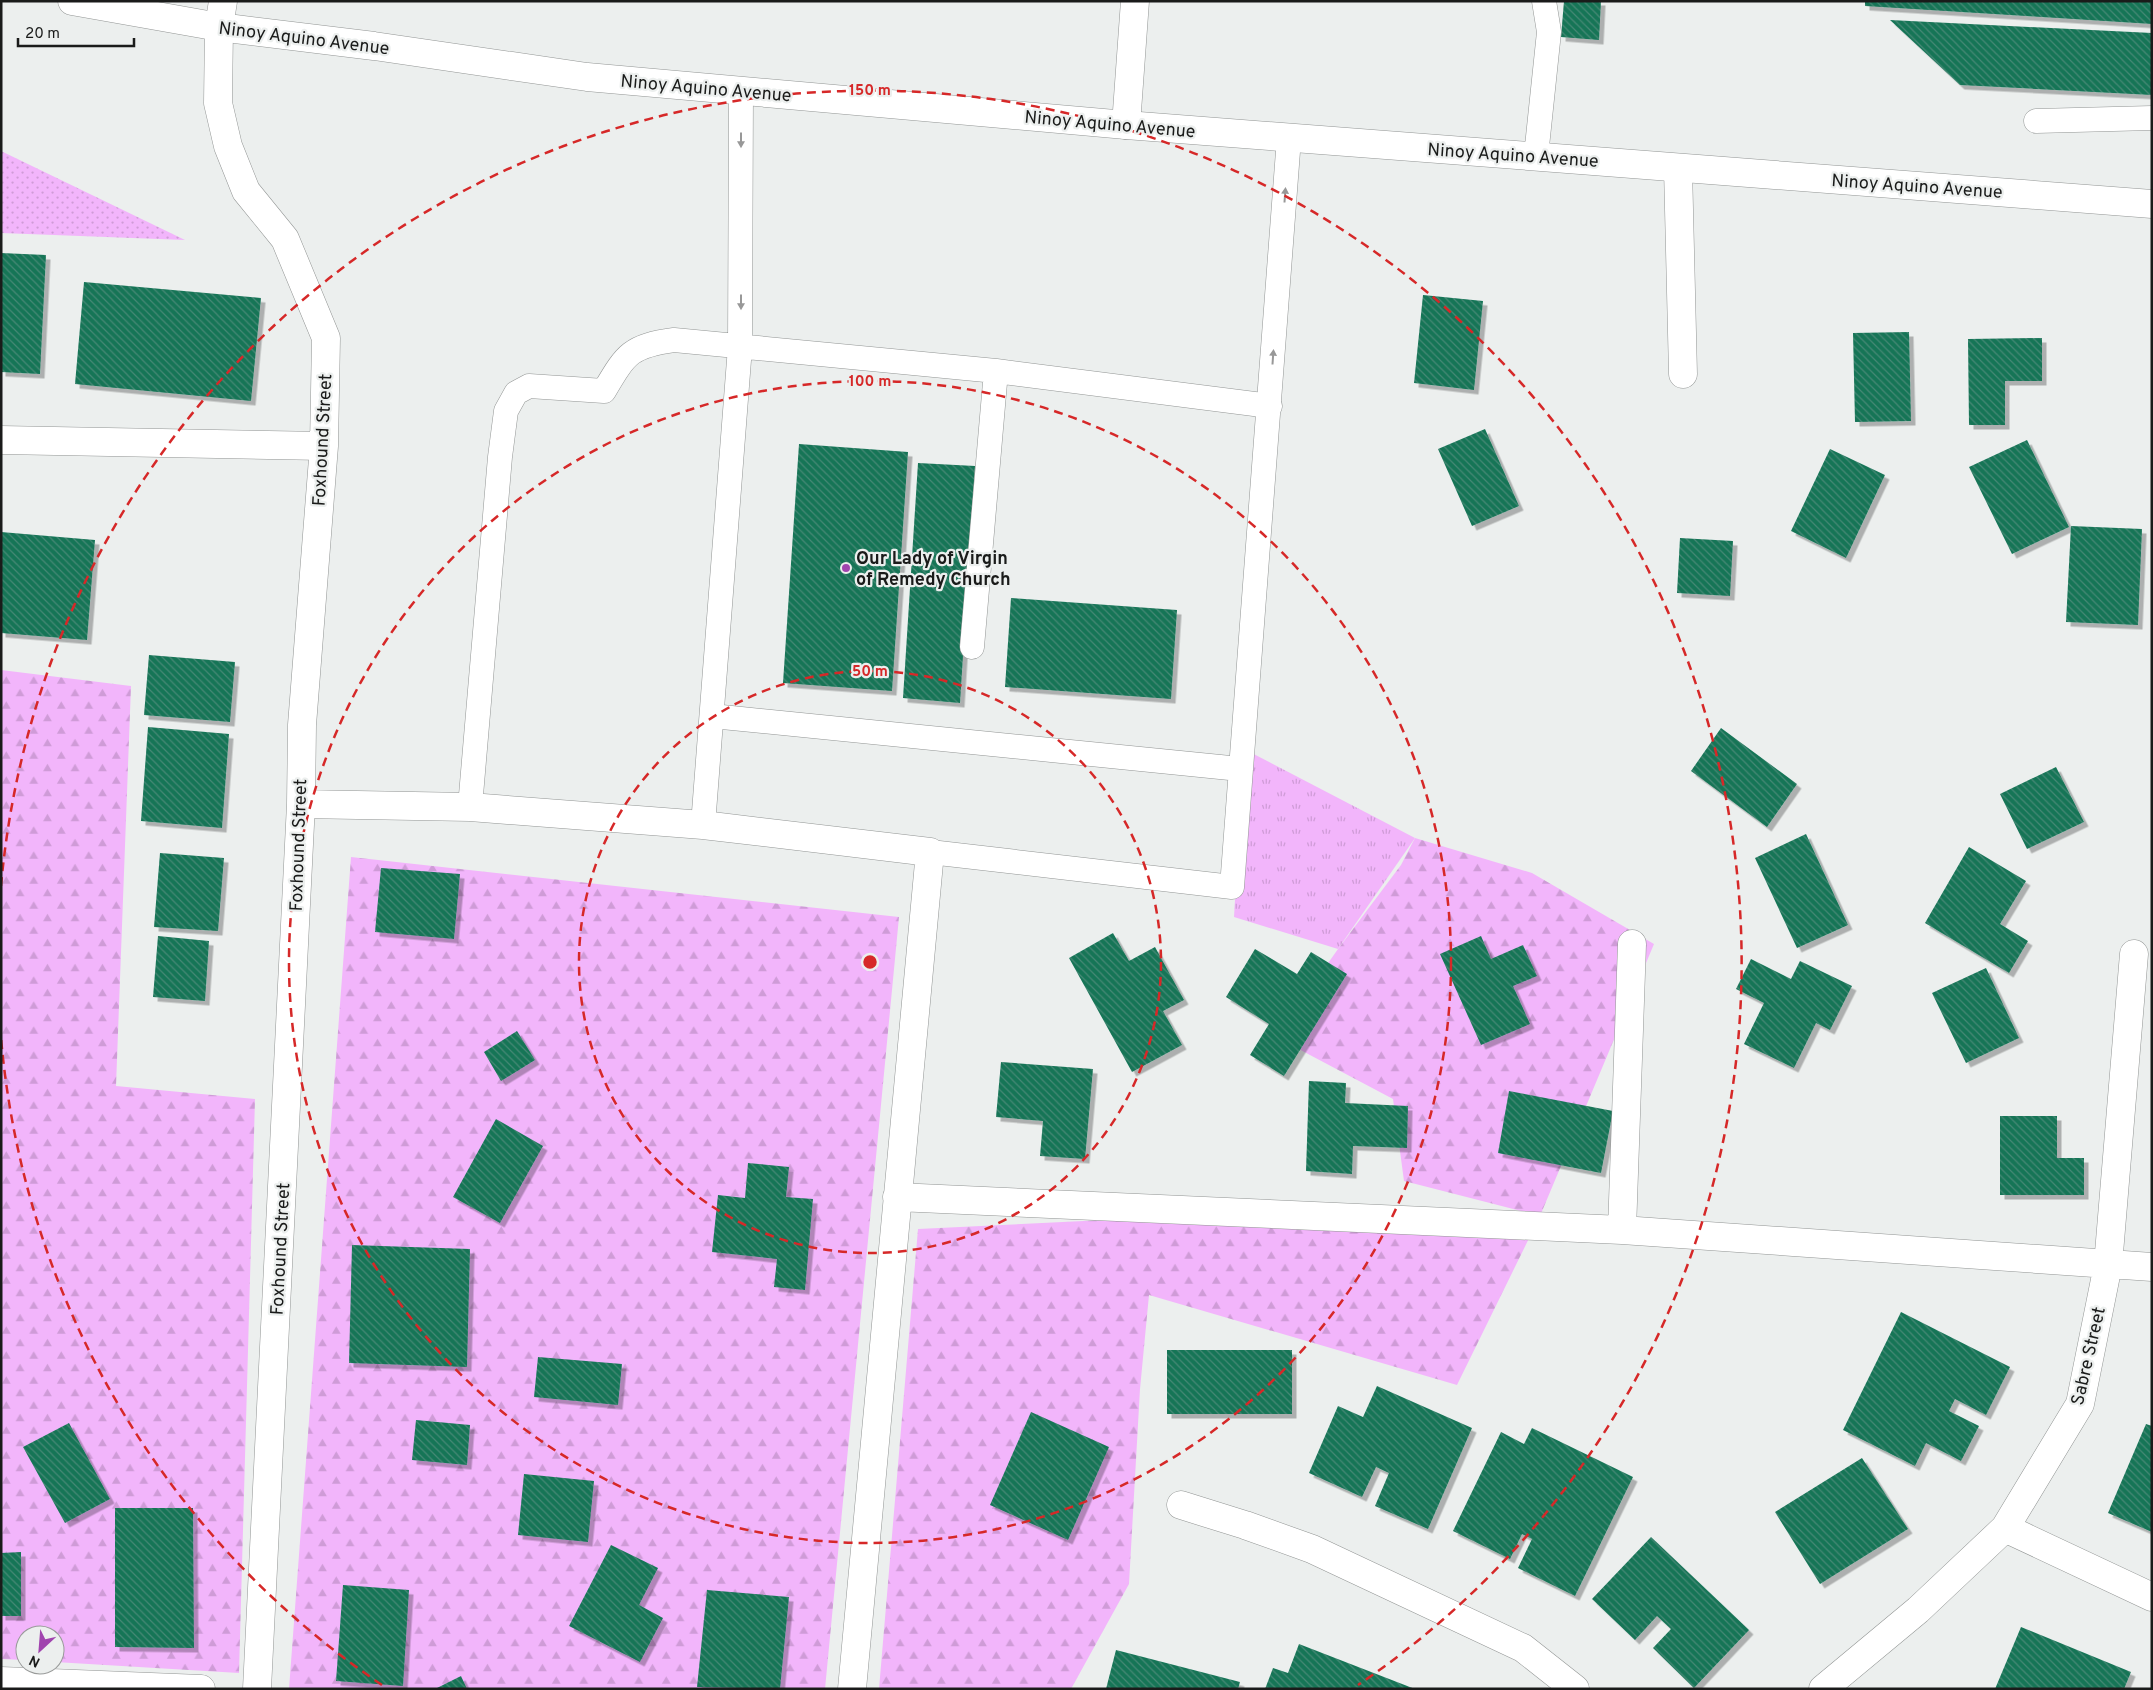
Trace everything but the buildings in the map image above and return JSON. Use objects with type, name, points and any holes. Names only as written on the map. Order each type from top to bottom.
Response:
[{"type":"street","name":"Ninoy Aquino Avenue","points":[[72,1],[221,14],[374,46],[587,77],[1126,125],[2152,204]]},
{"type":"street","points":[[1126,125],[1135,1]]},
{"type":"street","name":"Foxhound Street","points":[[221,14],[218,103],[228,146],[246,191],[285,239],[326,338],[324,446],[302,725],[301,804],[257,1689]]},
{"type":"street","points":[[1678,168],[1683,374]]},
{"type":"street","points":[[1,440],[324,446]]},
{"type":"street","points":[[301,804],[470,807],[703,825],[930,852],[852,1689]]},
{"type":"street","points":[[1622,1230],[1632,944]]},
{"type":"street","name":"Sabre Street","points":[[1822,1689],[1918,1610],[2005,1528],[2080,1404],[2108,1265],[2134,954]]},
{"type":"street","points":[[897,1197],[1622,1230],[2152,1267]]},
{"type":"street","points":[[1181,1505],[1312,1549],[1522,1648],[1575,1689]]},
{"type":"street","points":[[2005,1528],[2152,1597]]},
{"type":"street","points":[[1,1681],[201,1689]]},
{"type":"lane","points":[[1536,156],[1549,32],[1544,1]]},
{"type":"lane","points":[[703,825],[740,347],[741,91]]},
{"type":"lane","points":[[2036,121],[2152,118]]},
{"type":"lane","points":[[930,852],[1232,887],[1289,138]]},
{"type":"lane","points":[[470,807],[500,457],[506,410],[516,393],[529,386],[604,391],[622,360],[647,344],[674,340],[996,371],[1270,406]]},
{"type":"lane","points":[[972,647],[996,371]]},
{"type":"lane","points":[[712,716],[1240,769]]},
{"type":"green space","points":[[1,151],[185,240],[1,233]]},
{"type":"green space","points":[[1,670],[131,686],[116,1086],[255,1099],[239,1673],[65,1663],[65,1625],[15,1625],[15,1660],[1,1659]]},
{"type":"green space","points":[[1244,749],[1415,838],[1338,949],[1234,917]]},
{"type":"green space","points":[[1415,838],[1532,873],[1654,944],[1540,1216],[1457,1385],[1149,1295],[1140,1389],[1129,1584],[1071,1689],[879,1689],[918,1229],[1167,1217],[1537,1215],[1404,1181],[1393,1099],[1276,1037],[1338,949],[1401,865]]},
{"type":"green space","points":[[351,857],[899,917],[825,1689],[289,1689]]},
{"type":"place","name":"Our Lady of Virgin of Remedy Church","points":[[846,568]]}]
